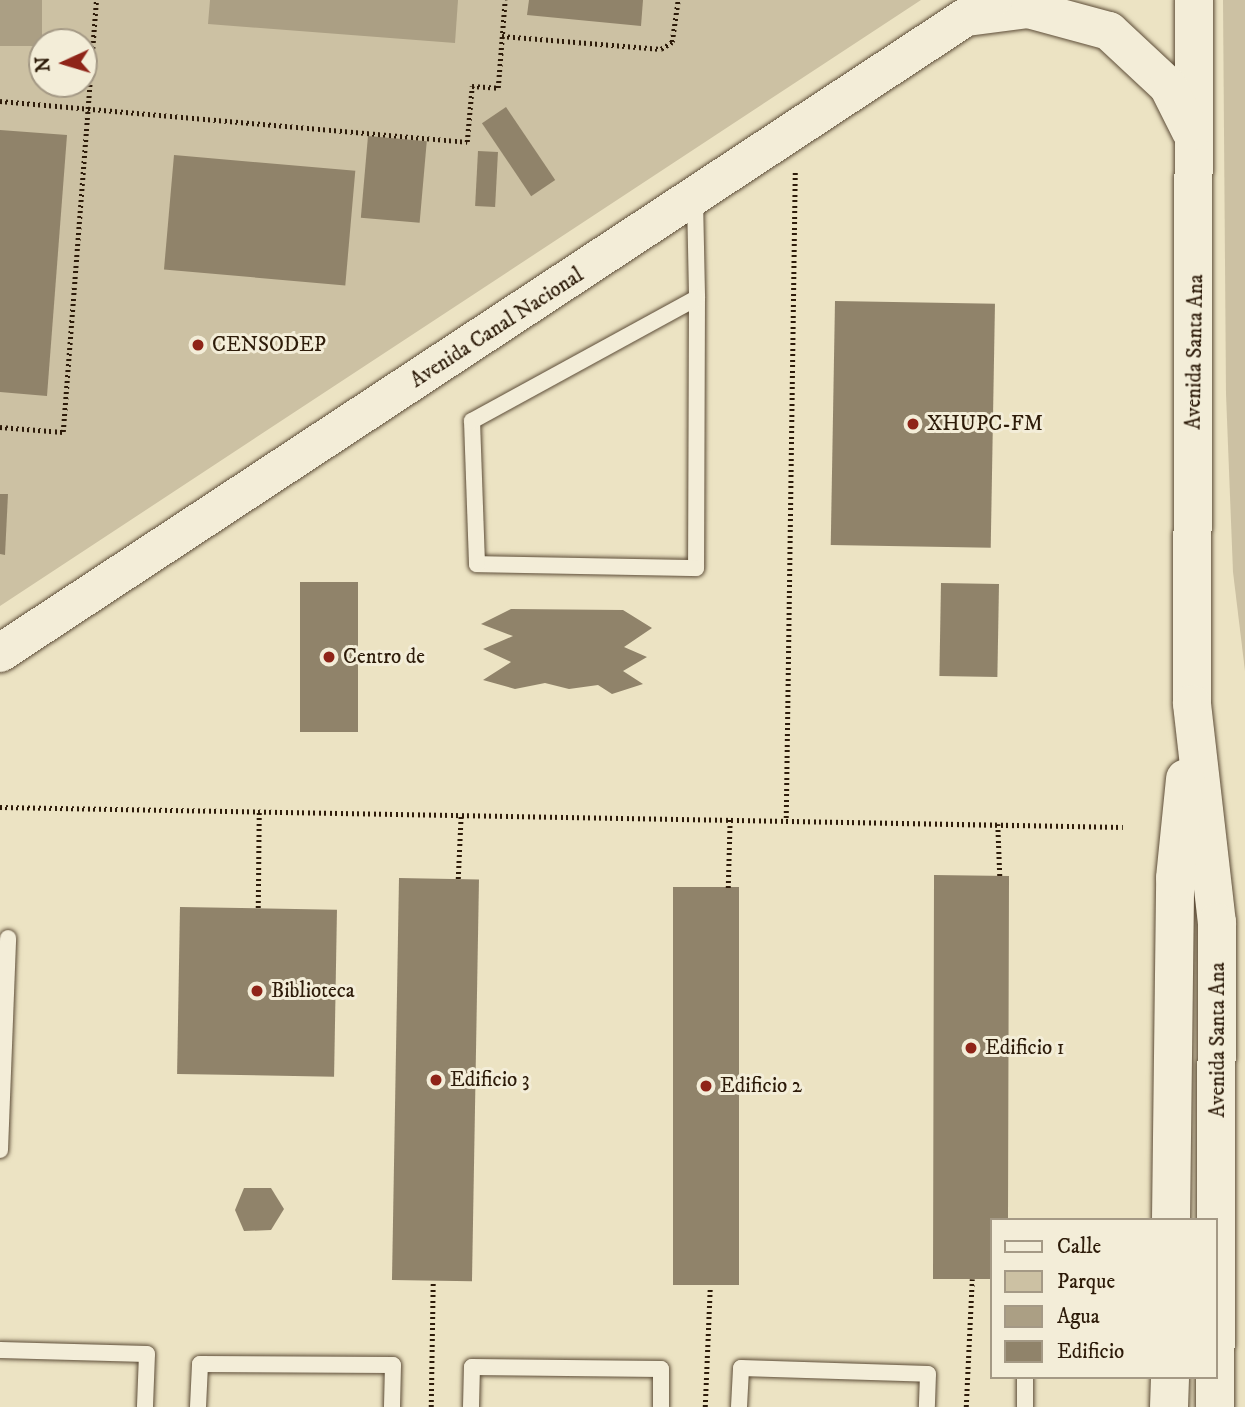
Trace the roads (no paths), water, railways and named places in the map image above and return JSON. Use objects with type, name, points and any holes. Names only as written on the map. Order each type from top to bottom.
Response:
[{"type":"street","name":"Avenida Canal Nacional","points":[[0,653],[793,135],[946,26],[992,0]]},
{"type":"street","name":"Avenida Santa Ana","points":[[1171,1218],[1175,878],[1192,704],[1198,160],[1194,0]]},
{"type":"street","points":[[946,26],[1028,9],[1109,32],[1168,86],[1198,160]]},
{"type":"street","name":"Avenida Santa Ana","points":[[1192,704],[1217,922],[1220,1084],[1217,1278]]},
{"type":"street","points":[[1169,1407],[1170,1379]]},
{"type":"street","name":"Avenida Santa Ana","points":[[1215,1379],[1215,1407]]},
{"type":"lane","points":[[695,199],[697,298],[696,568],[477,564],[472,421],[697,298]]},
{"type":"lane","points":[[0,1150],[8,938]]},
{"type":"lane","points":[[0,1350],[147,1354],[145,1407]]},
{"type":"lane","points":[[198,1407],[200,1364],[393,1365],[392,1407]]},
{"type":"lane","points":[[471,1407],[472,1367],[662,1369],[661,1407]]},
{"type":"lane","points":[[739,1407],[741,1368],[928,1374],[927,1407]]},
{"type":"lane","points":[[1025,1379],[1025,1407]]},
{"type":"water","points":[[0,0],[42,0],[42,28],[28,28],[28,46],[0,46]]},
{"type":"water","points":[[210,0],[458,0],[455,43],[208,24]]},
{"type":"place","name":"CENSODEP","points":[[198,345]]},
{"type":"place","name":"XHUPC-FM","points":[[913,424]]},
{"type":"place","name":"Centro de","points":[[329,657]]},
{"type":"place","name":"Biblioteca","points":[[257,991]]},
{"type":"place","name":"Edificio 1","points":[[971,1048]]},
{"type":"place","name":"Edificio 3","points":[[436,1080]]},
{"type":"place","name":"Edificio 2","points":[[706,1086]]}]
